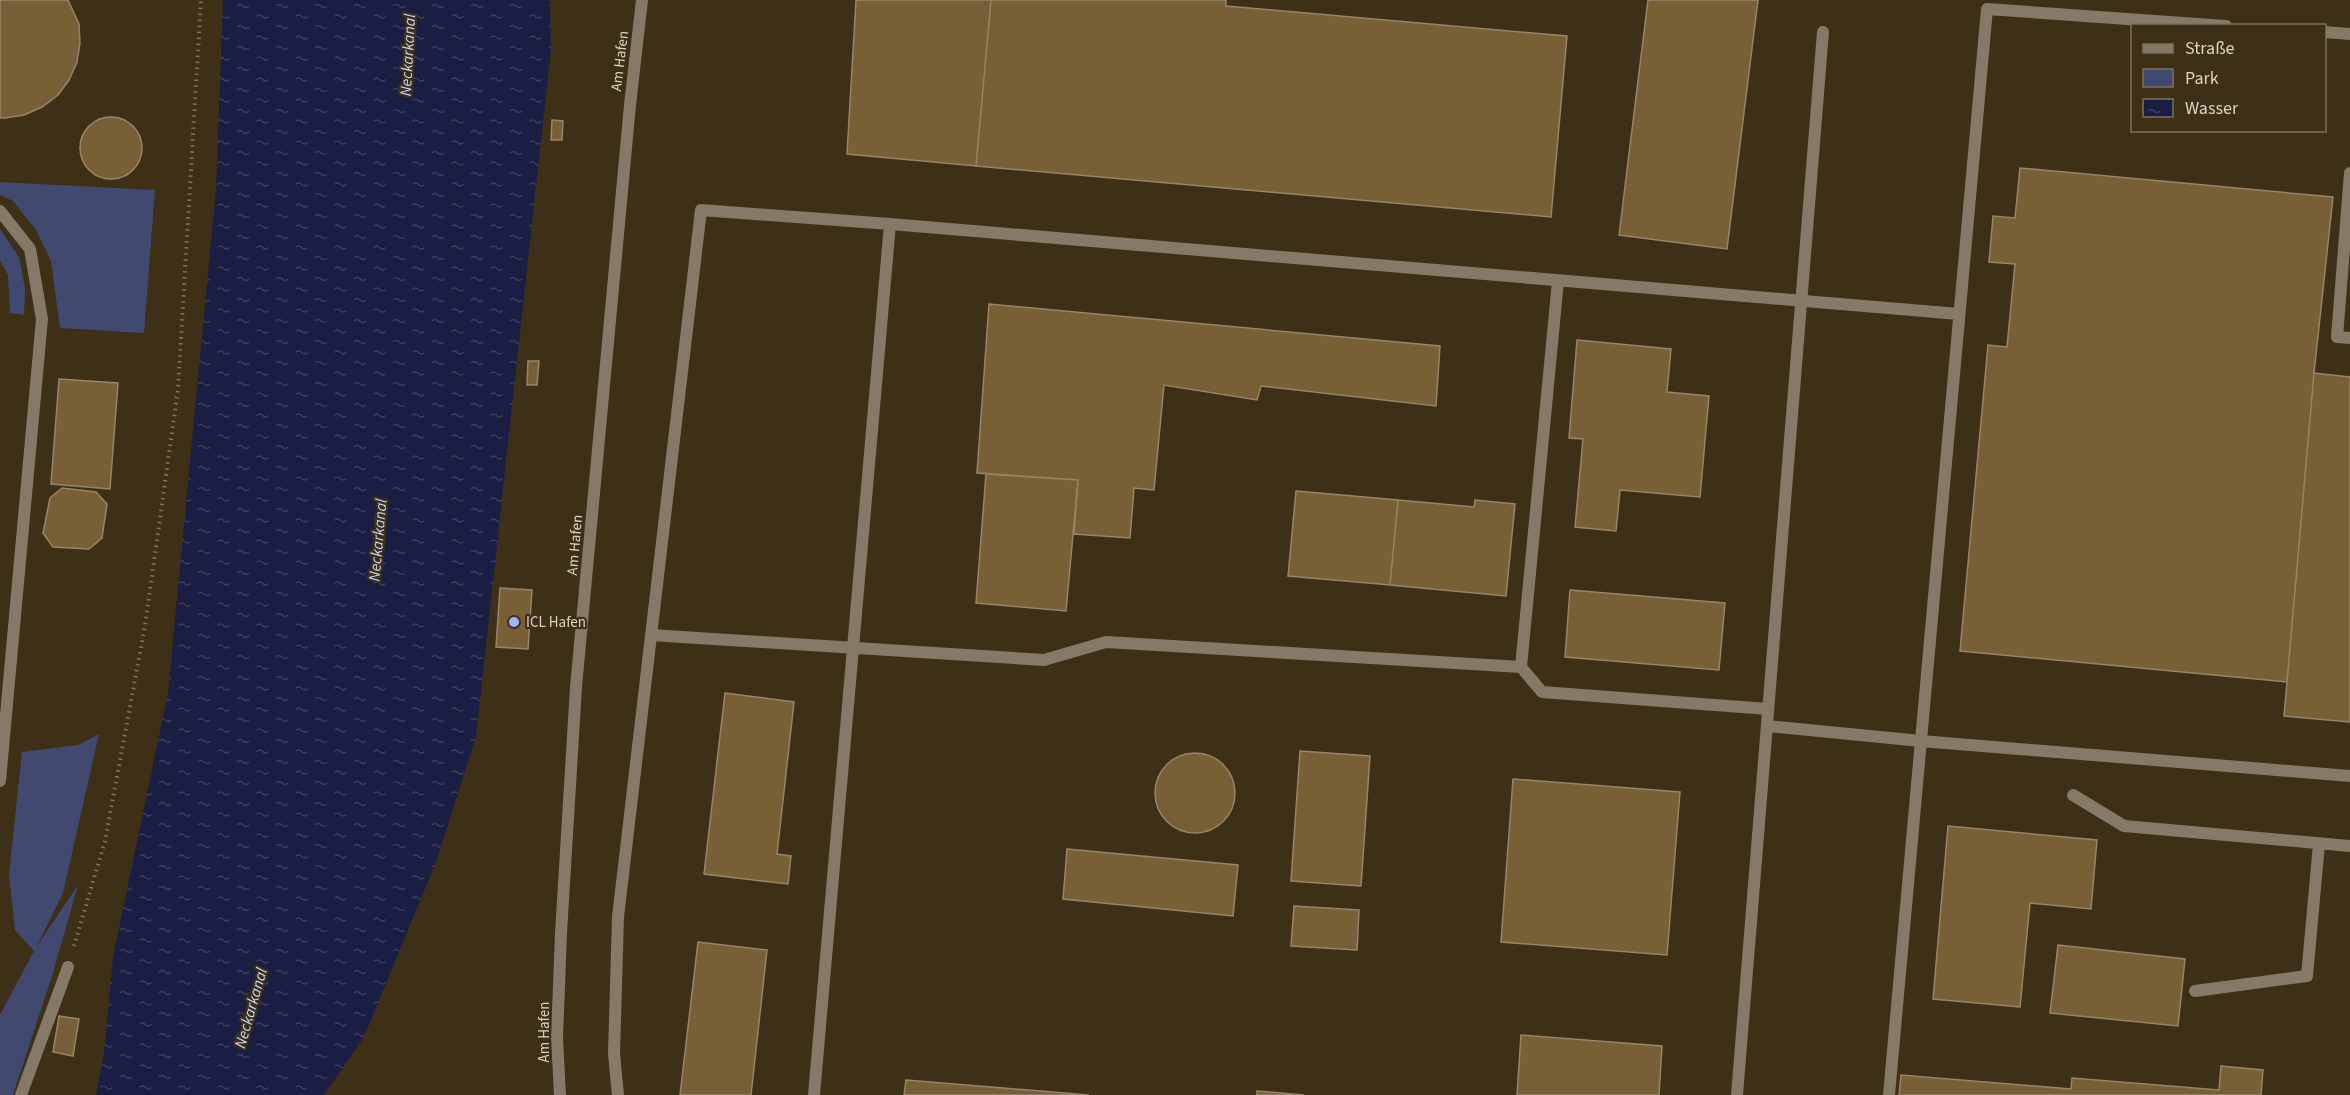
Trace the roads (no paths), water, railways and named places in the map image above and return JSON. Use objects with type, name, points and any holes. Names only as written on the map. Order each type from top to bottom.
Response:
[{"type":"street","name":"Am Hafen","points":[[560,1095],[557,1038],[561,933],[576,687],[630,105],[642,0]]},
{"type":"street","points":[[1889,1095],[1987,9],[2198,24]]},
{"type":"street","points":[[1737,1095],[1823,32]]},
{"type":"street","points":[[2326,32],[2350,34]]},
{"type":"street","points":[[2350,173],[2337,337],[2350,338]]},
{"type":"street","points":[[618,1095],[614,1054],[618,917],[701,210],[1959,314]]},
{"type":"street","points":[[0,211],[30,249],[42,319],[0,781]]},
{"type":"street","points":[[814,1095],[890,224]]},
{"type":"street","points":[[1558,281],[1521,667],[1542,692],[1768,710]]},
{"type":"street","points":[[651,635],[1044,660],[1106,642],[1521,667]]},
{"type":"street","points":[[1767,726],[2350,776]]},
{"type":"street","points":[[2073,795],[2124,826],[2350,846]]},
{"type":"street","points":[[2195,991],[2307,976],[2319,844]]},
{"type":"street","points":[[21,1095],[68,967]]},
{"type":"water","name":"Neckarkanal","points":[[223,0],[550,0],[551,49],[476,737],[436,862],[364,1037],[324,1095],[96,1095],[104,1053],[113,957],[168,693],[216,189]]},
{"type":"place","name":"ICL Hafen","points":[[514,622]]}]
